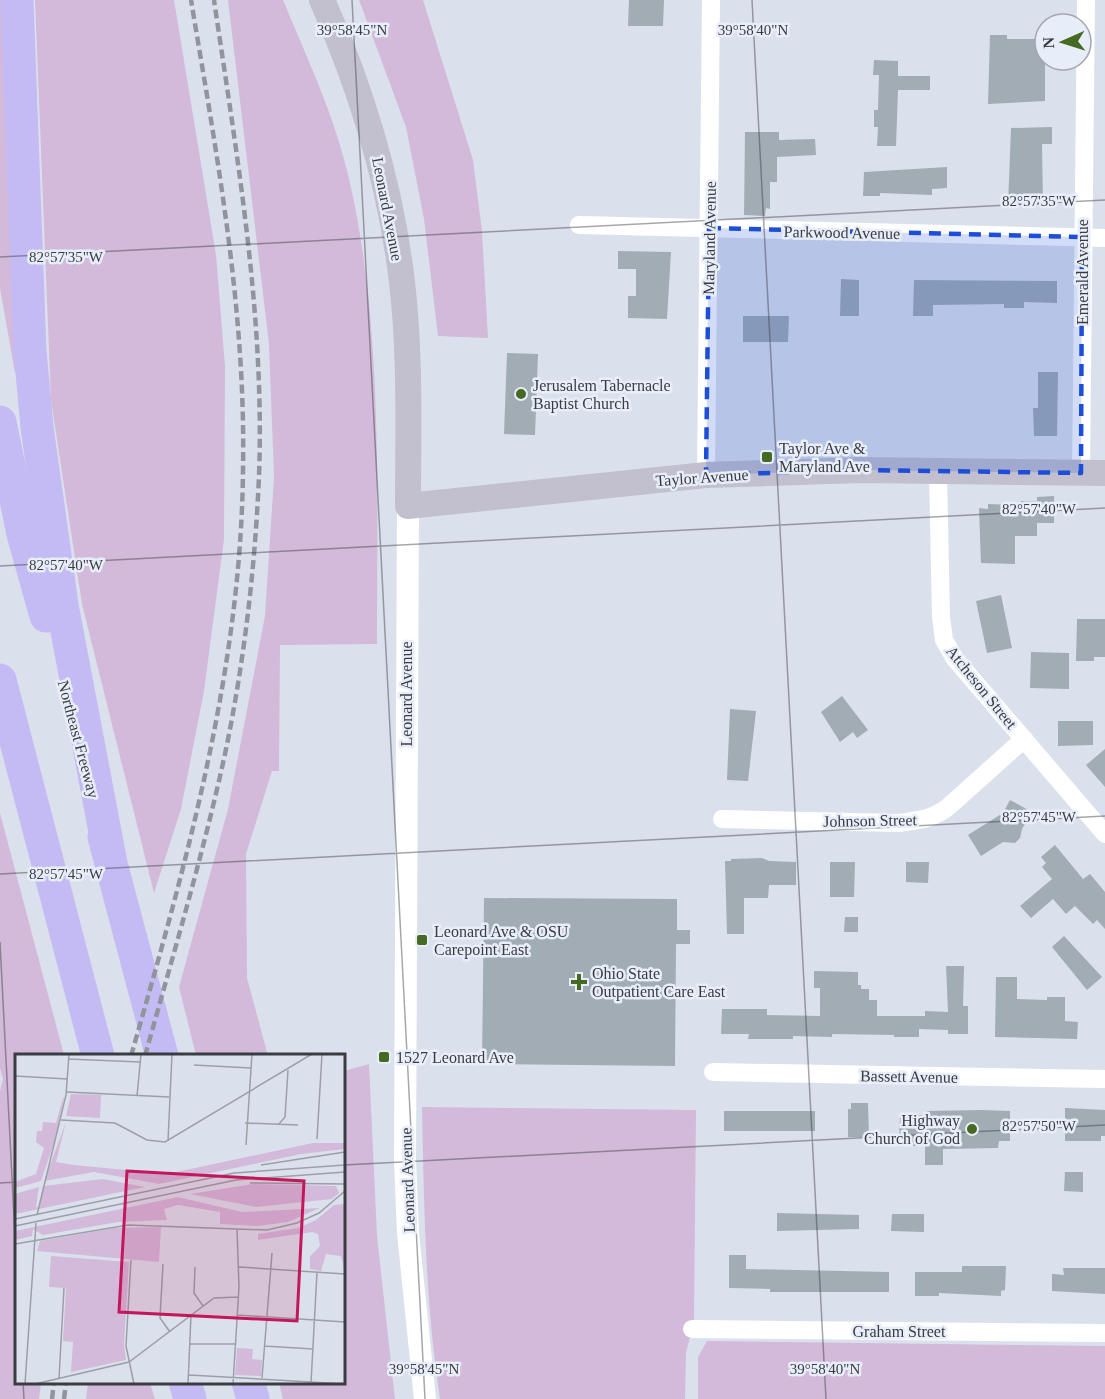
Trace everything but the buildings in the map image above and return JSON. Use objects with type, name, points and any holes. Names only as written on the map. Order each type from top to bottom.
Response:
[{"type":"highway","points":[[17,0],[30,351],[37,427],[62,605],[110,858]]},
{"type":"highway","name":"Northeast Freeway","points":[[0,422],[23,534],[161,1054]]},
{"type":"highway","points":[[0,680],[97,1054]]},
{"type":"highway","points":[[185,1384],[190,1399]]},
{"type":"highway","points":[[248,1384],[253,1399]]},
{"type":"main road","name":"Leonard Avenue","points":[[322,0],[355,80],[379,156],[401,274],[408,356],[408,506]]},
{"type":"main road","name":"Taylor Avenue","points":[[408,506],[706,475],[861,470],[1093,473]]},
{"type":"street","name":"Maryland Avenue","points":[[706,475],[711,0]]},
{"type":"street","name":"Emerald Avenue","points":[[1086,0],[1082,237],[1093,473]]},
{"type":"street","name":"Parkwood Avenue","points":[[579,225],[1105,238]]},
{"type":"street","name":"Atcheson Street","points":[[938,472],[940,617],[944,640],[955,658],[1105,834]]},
{"type":"street","name":"Leonard Avenue","points":[[408,506],[405,1160],[408,1233],[425,1399]]},
{"type":"street","name":"Johnson Street","points":[[722,819],[900,823],[937,816],[1024,739]]},
{"type":"street","name":"Bassett Avenue","points":[[713,1072],[1105,1079]]},
{"type":"street","name":"Graham Street","points":[[692,1329],[1105,1333]]},
{"type":"highlighted area","points":[[709,228],[1082,237],[1081,473],[861,470],[706,475]]},
{"type":"shaded area","points":[[0,0],[3,0],[21,363],[15,373],[0,288]]},
{"type":"shaded area","points":[[35,0],[174,0],[216,255],[225,366],[224,539],[204,691],[181,809],[154,893],[82,604],[51,400]]},
{"type":"shaded area","points":[[228,0],[283,0],[329,113],[350,183],[361,238],[373,353],[377,471],[377,644],[280,645],[279,771],[272,771],[246,854],[247,978],[267,1054],[196,1054],[179,987],[228,809],[265,616],[274,477],[269,344]]},
{"type":"shaded area","points":[[359,0],[423,0],[473,160],[482,231],[488,338],[438,336],[424,219],[406,127]]},
{"type":"shaded area","points":[[0,813],[64,1054],[15,1054],[15,1384],[41,1384],[39,1399],[0,1399],[0,1091],[3,1079],[0,1068]]},
{"type":"shaded area","points":[[369,1064],[377,1236],[395,1399],[283,1399],[279,1384],[345,1384],[345,1071]]},
{"type":"shaded area","points":[[422,1107],[696,1110],[694,1321],[686,1353],[685,1399],[440,1399],[428,1290]]},
{"type":"shaded area","points":[[707,1341],[1105,1346],[1105,1399],[698,1399],[698,1357]]},
{"type":"shaded area","points":[[88,1384],[150,1384],[155,1399],[86,1399]]},
{"type":"railway","points":[[132,1054],[171,912],[207,766],[221,693],[240,545],[243,411],[235,293],[220,175],[191,0]]},
{"type":"railway","points":[[146,1054],[197,867],[232,720],[243,651],[257,511],[260,416],[253,297],[240,178],[214,0]]},
{"type":"railway","points":[[52,1399],[54,1384]]},
{"type":"railway","points":[[64,1399],[66,1384]]},
{"type":"place","name":"Jerusalem Tabernacle Baptist Church","points":[[521,394]]},
{"type":"place","name":"Taylor Ave & Maryland Ave","points":[[767,457]]},
{"type":"place","name":"Leonard Ave & OSU Carepoint East","points":[[422,940]]},
{"type":"place","name":"Ohio State Outpatient Care East","points":[[579,982]]},
{"type":"place","name":"1527 Leonard Ave","points":[[384,1057]]},
{"type":"place","name":"Highway Church of God","points":[[972,1129]]}]
